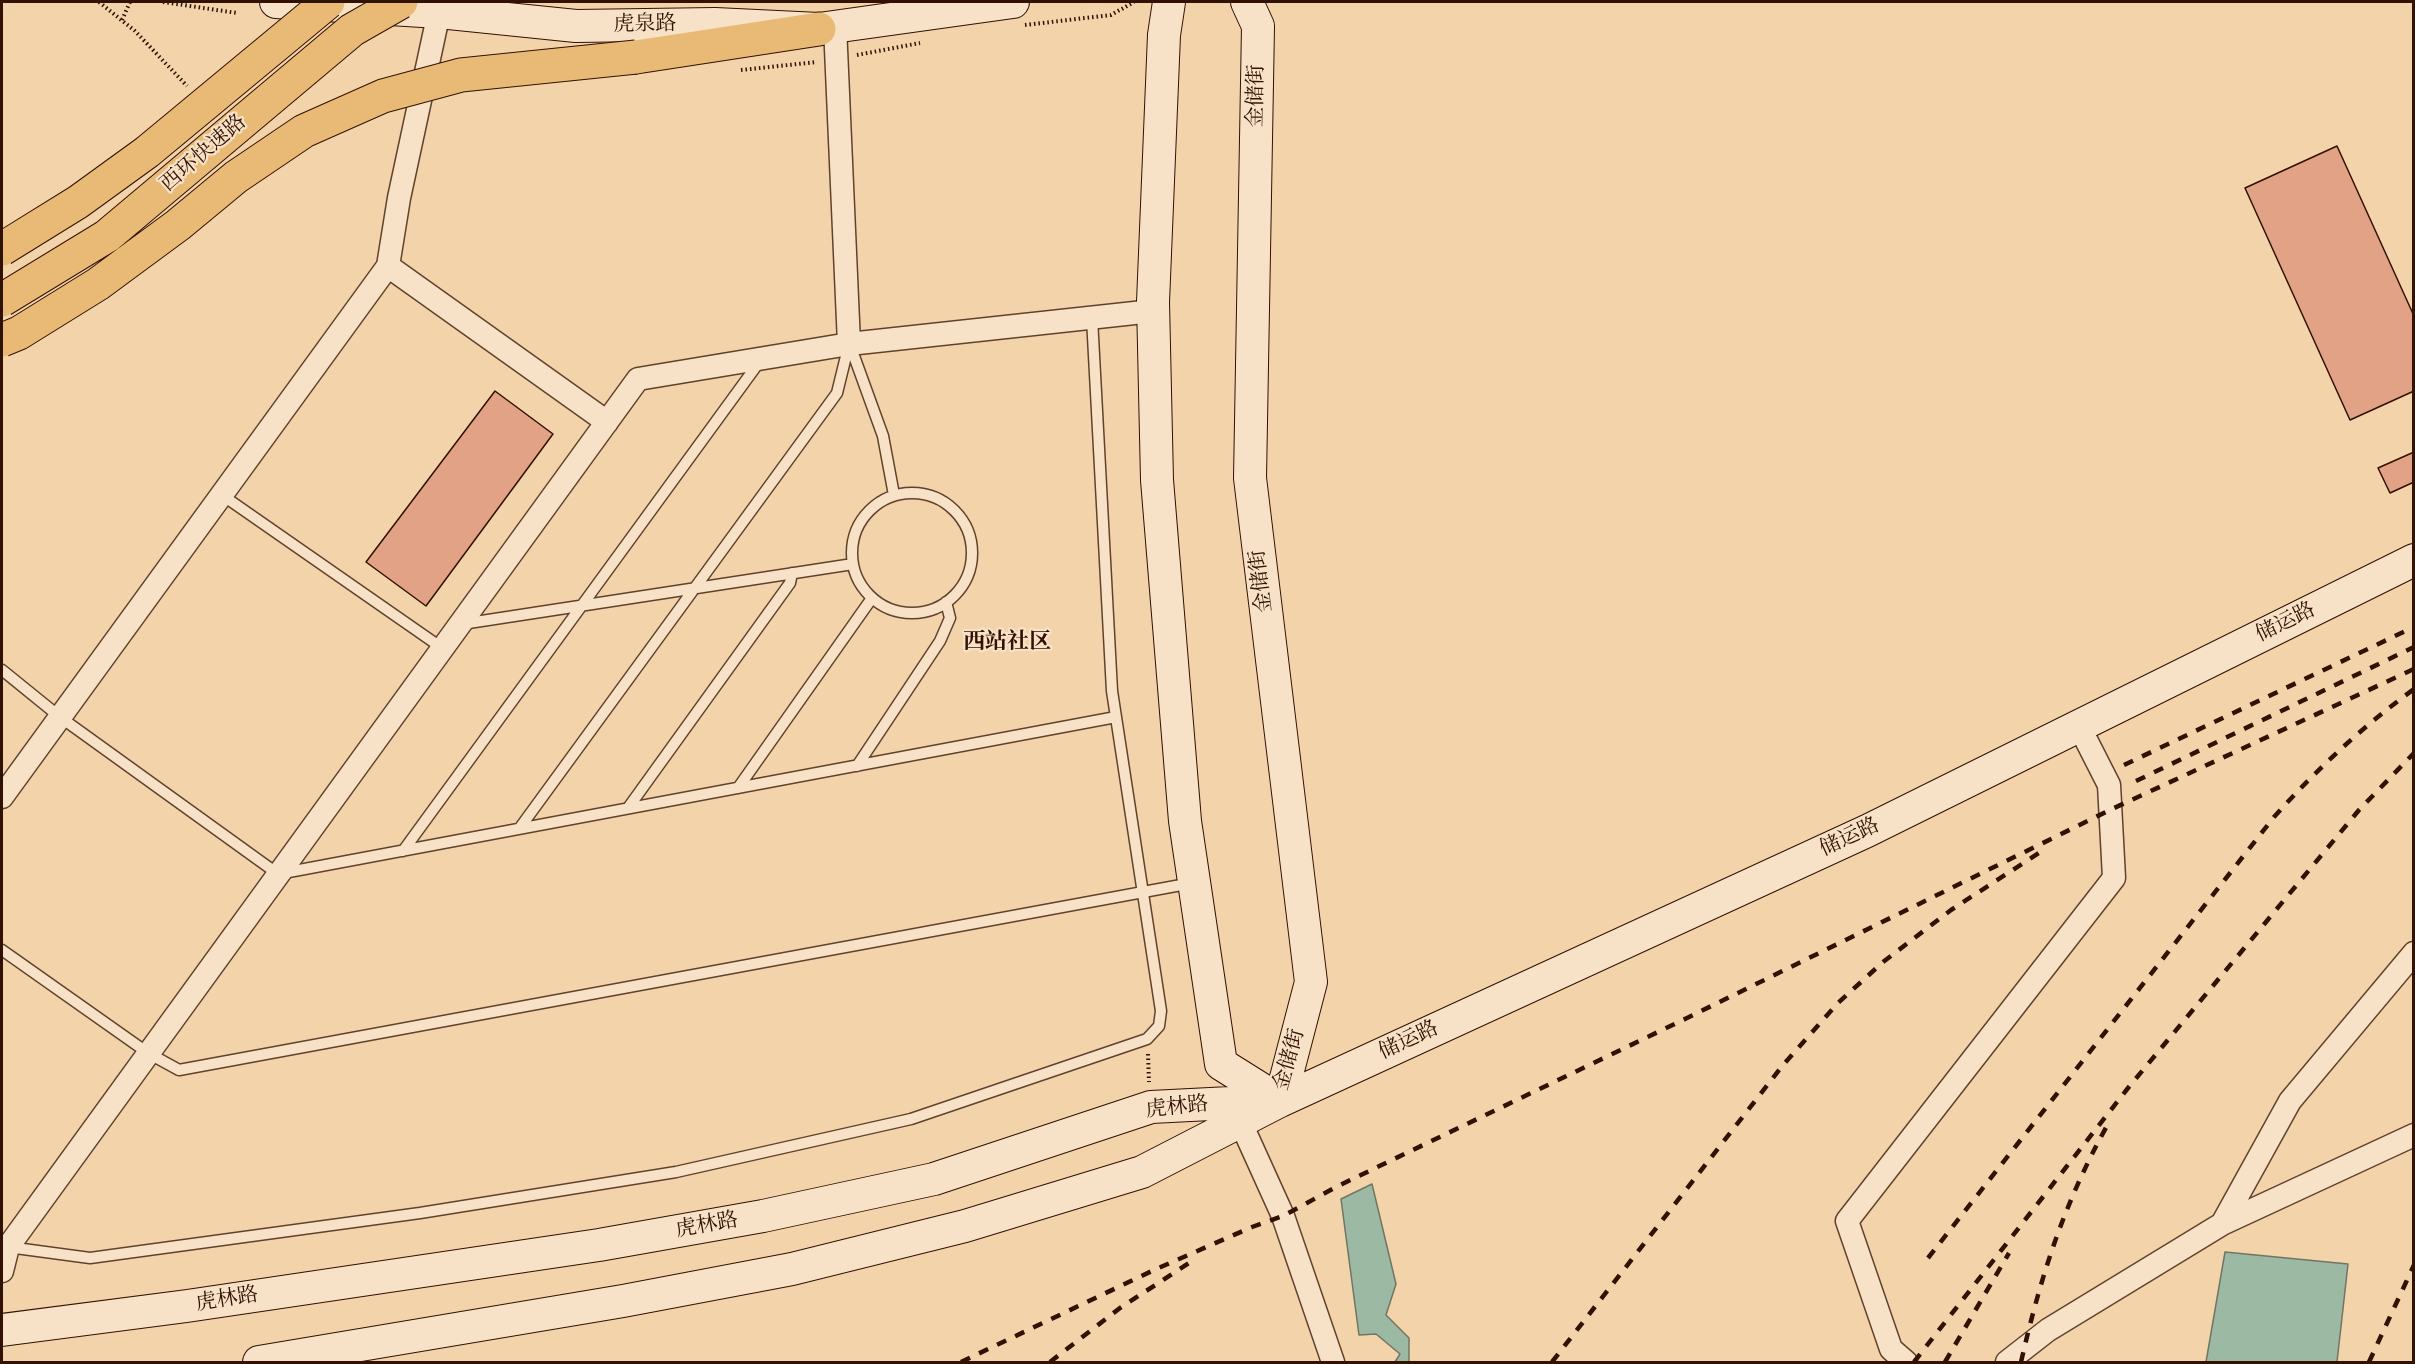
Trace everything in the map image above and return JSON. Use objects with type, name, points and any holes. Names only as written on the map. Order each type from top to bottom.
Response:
[{"type":"highway","name":"西环快速路","points":[[2,249],[78,202],[147,152],[328,2]]},
{"type":"highway","name":"西环快速路","points":[[2,300],[107,236],[352,30],[401,2]]},
{"type":"highway","points":[[2,340],[19,333],[98,284],[178,225],[236,177],[304,131],[383,96],[461,75],[636,57],[827,27]]},
{"type":"street","name":"虎泉路","points":[[276,2],[439,12],[576,26],[715,24],[827,27],[1013,2]]},
{"type":"street","name":"金储街","points":[[1169,2],[1164,35],[1153,311],[1157,480],[1185,821],[1221,1064],[1280,1101],[1311,982],[1250,478],[1258,26],[1247,2]]},
{"type":"street","points":[[2,797],[388,266],[399,198],[439,12]]},
{"type":"street","points":[[827,27],[849,344]]},
{"type":"street","points":[[388,266],[607,422]]},
{"type":"street","points":[[2,1271],[8,1247],[638,379],[849,344],[1153,311]]},
{"type":"street","name":"储运路","points":[[1280,1101],[1867,831],[2414,560]]},
{"type":"street","points":[[1906,1362],[1891,1349],[1847,1221],[2114,878],[2109,785],[2079,726]]},
{"type":"street","points":[[2222,1224],[2290,1101],[2414,953]]},
{"type":"street","name":"虎林路","points":[[2,1330],[186,1306],[600,1245],[763,1216],[934,1179],[1151,1107],[1280,1101]]},
{"type":"street","name":"虎林路","points":[[259,1362],[623,1301],[792,1269],[965,1226],[1142,1172],[1280,1101]]},
{"type":"street","points":[[1240,1121],[1283,1216],[1333,1362]]},
{"type":"street","points":[[2007,1362],[2048,1330],[2222,1224],[2414,1135]]},
{"type":"lane","points":[[8,1247],[90,1258],[420,1213],[676,1172],[911,1119],[1147,1039],[1159,1026],[1161,1011],[1112,691],[1092,318]]},
{"type":"lane","points":[[849,344],[883,436],[894,495]]},
{"type":"lane","points":[[519,829],[837,393],[849,344]]},
{"type":"lane","points":[[403,850],[762,359]]},
{"type":"lane","points":[[914,492],[934,496],[951,507],[964,522],[971,540],[972,560],[967,579],[955,595],[940,607],[921,613],[901,613],[883,606],[872,598],[856,577],[853,564],[854,538],[862,519],[876,504],[894,495],[914,492]]},
{"type":"lane","points":[[222,495],[442,648]]},
{"type":"lane","points":[[459,625],[853,564]]},
{"type":"lane","points":[[628,808],[790,583],[792,573]]},
{"type":"lane","points":[[738,788],[872,598]]},
{"type":"lane","points":[[857,766],[940,641],[950,618],[946,602]]},
{"type":"lane","points":[[2,670],[60,717],[278,874],[1116,717]]},
{"type":"lane","points":[[2,950],[148,1053],[179,1070],[1194,882]]},
{"type":"path","points":[[122,20],[130,2]]},
{"type":"path","points":[[162,2],[237,13]]},
{"type":"path","points":[[1147,1039],[1151,1107]]},
{"type":"shaded area","points":[[1372,1184],[1396,1284],[1386,1315],[1409,1338],[1409,1362],[1395,1362],[1400,1354],[1376,1334],[1359,1335],[1341,1199]]},
{"type":"shaded area","points":[[2225,1252],[2348,1264],[2337,1362],[2206,1362]]},
{"type":"building","points":[[2337,146],[2414,316],[2414,391],[2350,420],[2245,188]]},
{"type":"building","points":[[495,391],[553,434],[426,606],[366,562]]},
{"type":"building","points":[[2414,452],[2414,482],[2390,493],[2378,468]]},
{"type":"railway","points":[[2124,765],[2414,627]]},
{"type":"railway","points":[[2136,781],[2414,647]]},
{"type":"railway","points":[[961,1362],[1154,1270],[1252,1227],[1283,1216],[1338,1186],[2112,809],[2414,669]]},
{"type":"railway","points":[[1928,1258],[2274,817],[2341,749],[2414,689]]},
{"type":"railway","points":[[1914,1362],[2128,1088],[2359,810],[2414,753]]},
{"type":"railway","points":[[1552,1362],[1783,1065],[1838,1003],[1883,962],[1951,910],[2042,851]]},
{"type":"railway","points":[[2021,1362],[2037,1299],[2066,1211],[2092,1153],[2108,1124]]},
{"type":"railway","points":[[1945,1362],[2009,1253]]},
{"type":"railway","points":[[1050,1362],[1120,1308],[1189,1263]]},
{"type":"railway","points":[[2369,1362],[2414,1265]]},
{"type":"district","name":"西站社区","points":[[1007,643]]}]
